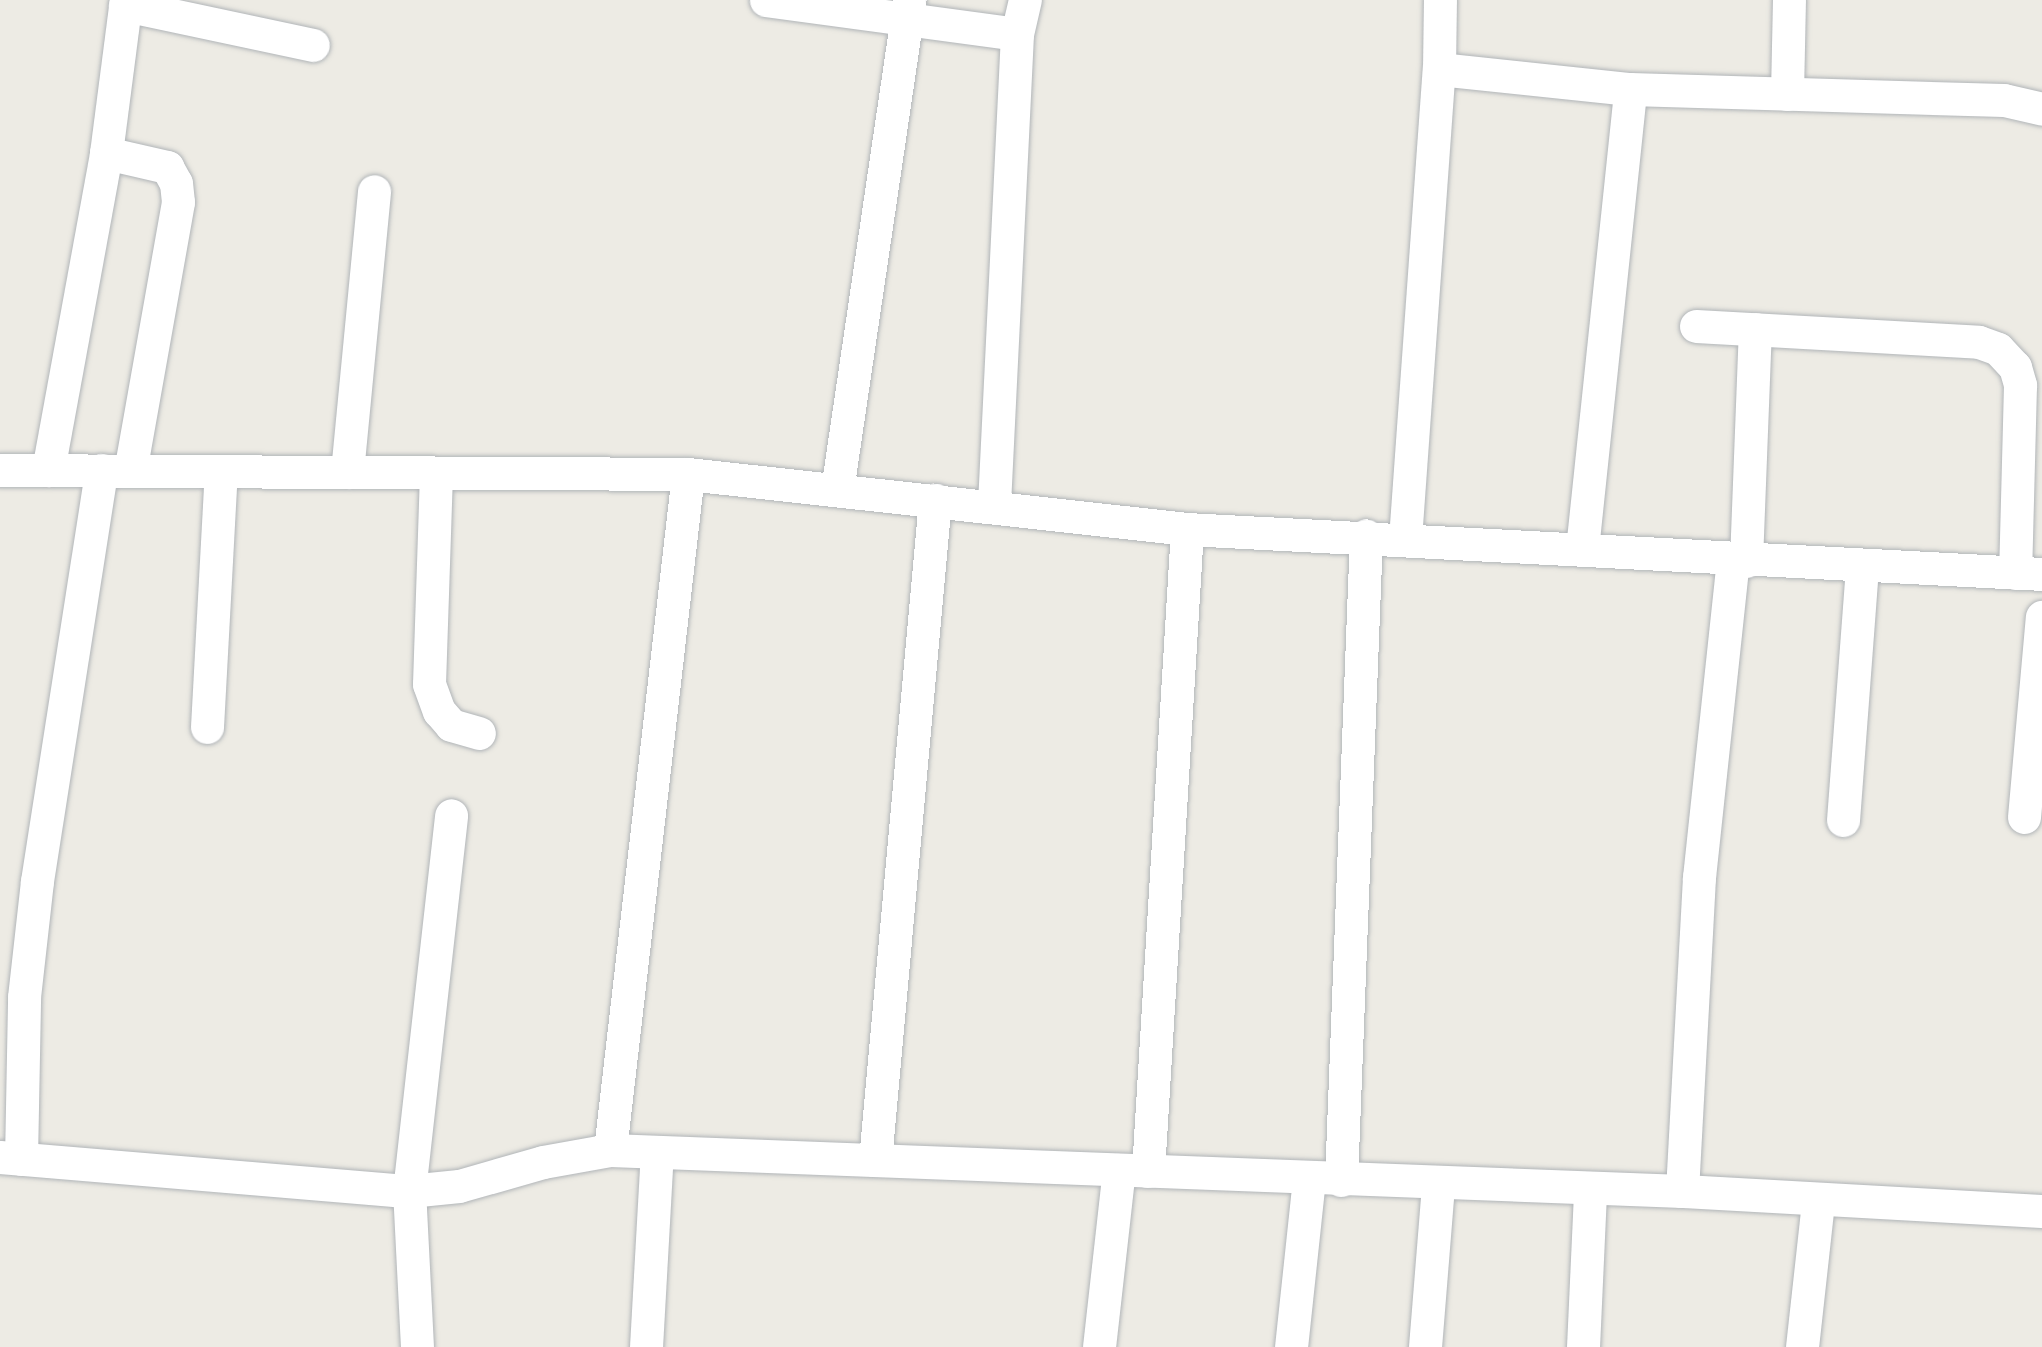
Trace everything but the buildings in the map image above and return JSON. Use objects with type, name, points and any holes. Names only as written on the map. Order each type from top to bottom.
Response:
[{"type":"street","points":[[766,0],[907,10],[1017,34]]},
{"type":"street","points":[[994,507],[1017,34],[1025,0]]},
{"type":"street","points":[[1405,540],[1439,69],[1440,0]]},
{"type":"street","points":[[1787,94],[1789,0]]},
{"type":"street","points":[[48,470],[106,153],[125,2],[313,45]]},
{"type":"street","points":[[837,490],[907,10]]},
{"type":"street","points":[[1439,69],[1630,89],[2004,100],[2042,109]]},
{"type":"street","points":[[1582,549],[1630,89]]},
{"type":"street","points":[[106,153],[167,167],[176,183],[178,202],[116,471],[37,881],[10,1158],[409,1191],[459,1186],[543,1162],[610,1150],[1590,1191],[1682,1191],[1818,1201],[2042,1211]]},
{"type":"street","points":[[347,472],[373,191]]},
{"type":"street","points":[[0,470],[688,474],[1187,529],[1366,535],[1405,540],[1740,561],[2029,574],[2020,385],[2015,368],[1998,349],[1979,342],[1696,326]]},
{"type":"street","points":[[1682,1191],[1699,877],[1740,561],[1755,329]]},
{"type":"street","points":[[207,727],[220,471]]},
{"type":"street","points":[[436,472],[429,684],[439,711],[451,725],[480,733]]},
{"type":"street","points":[[610,1150],[688,474]]},
{"type":"street","points":[[875,1160],[935,500]]},
{"type":"street","points":[[1099,1347],[1133,1171],[1187,529]]},
{"type":"street","points":[[1291,1347],[1325,1179],[1366,535]]},
{"type":"street","points":[[1843,820],[1862,566]]},
{"type":"street","points":[[2024,817],[2042,617]]},
{"type":"street","points":[[417,1347],[409,1191],[451,815]]},
{"type":"street","points":[[646,1347],[657,1152]]},
{"type":"street","points":[[1425,1347],[1438,1184]]},
{"type":"street","points":[[1583,1347],[1590,1191]]},
{"type":"street","points":[[1802,1347],[1818,1201]]}]
